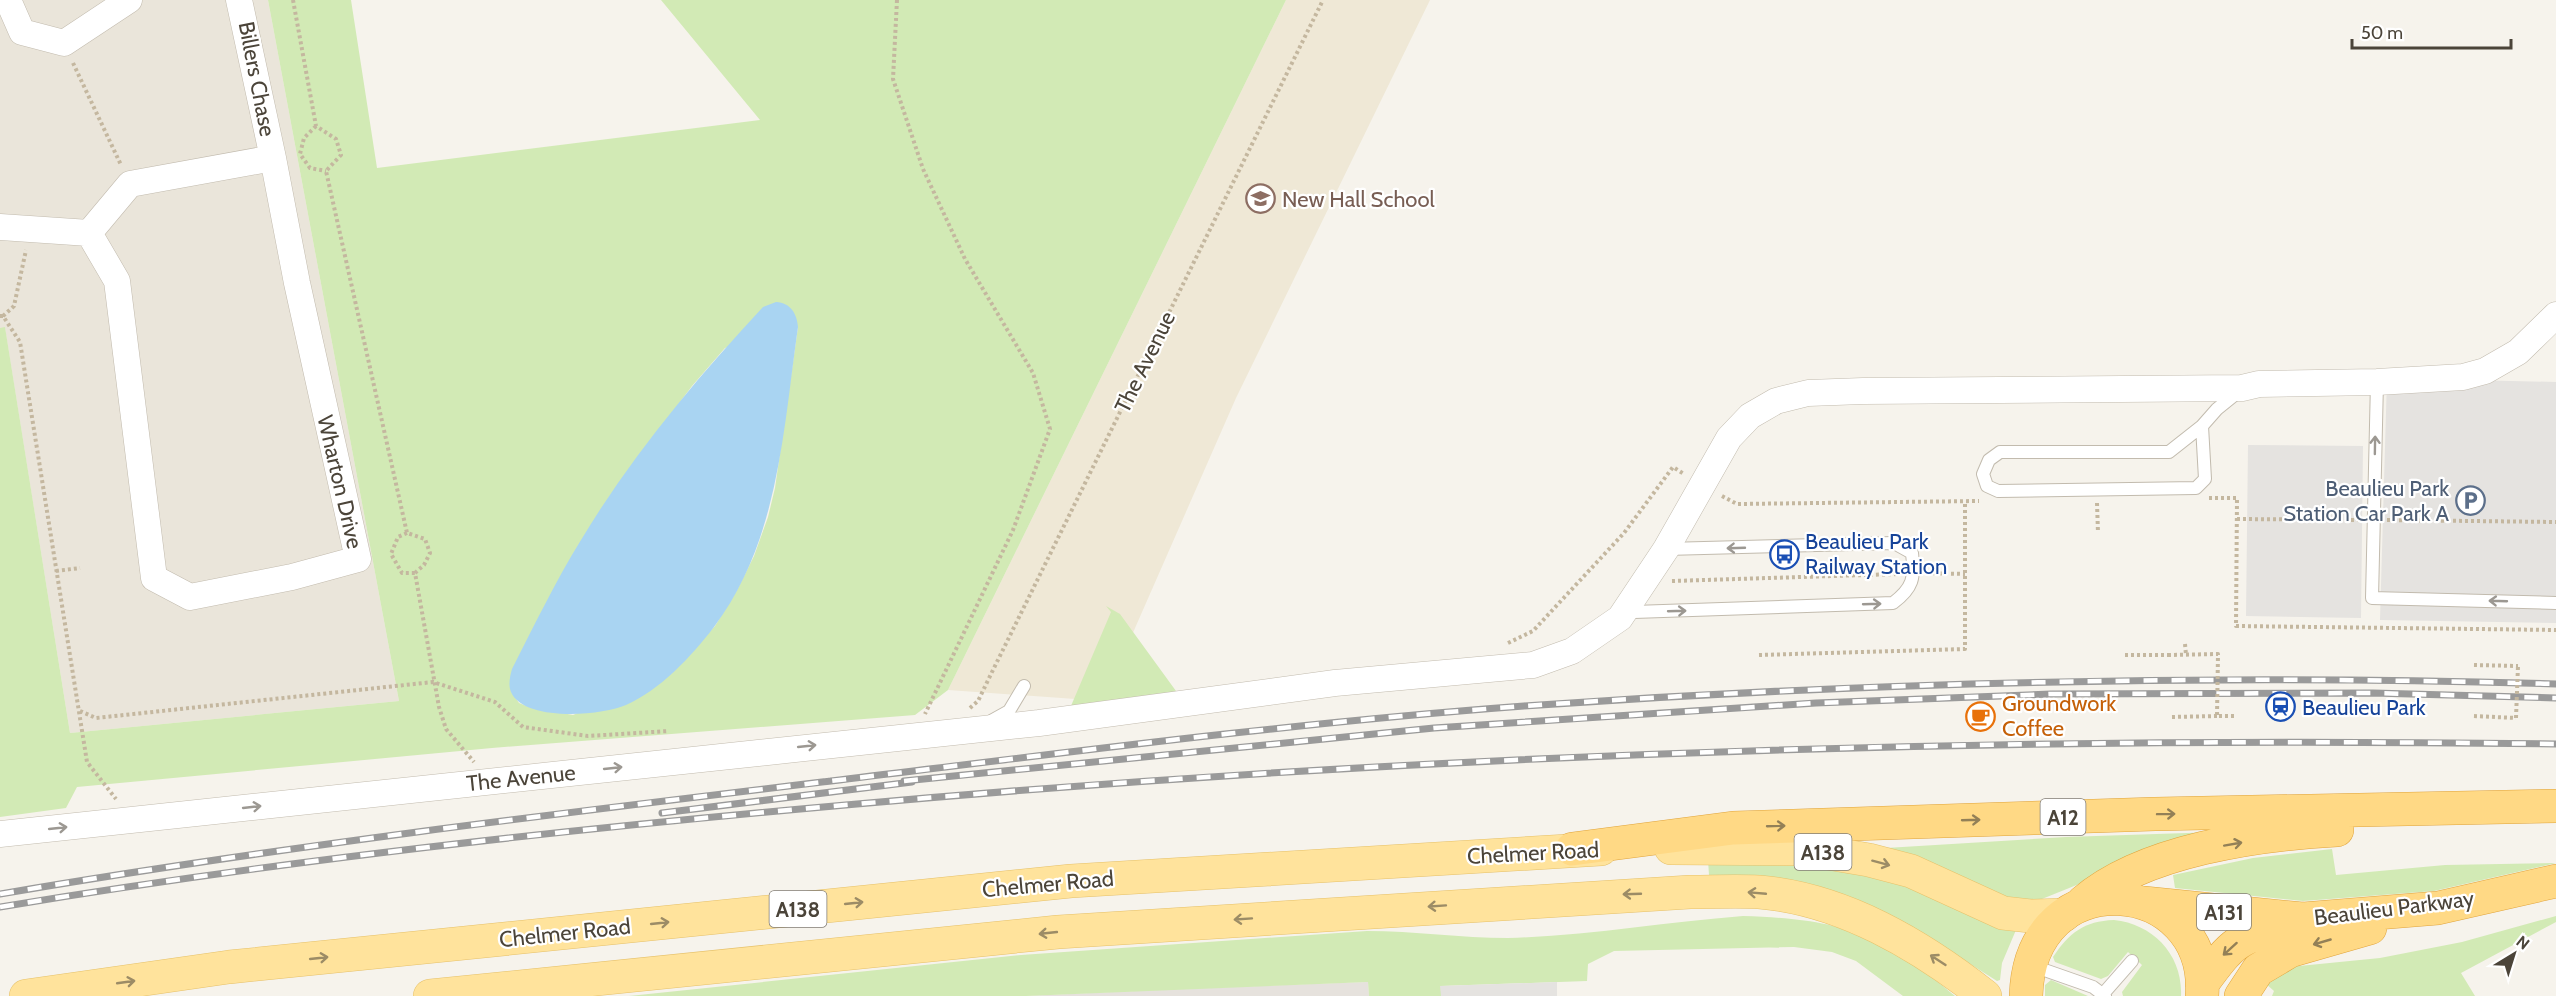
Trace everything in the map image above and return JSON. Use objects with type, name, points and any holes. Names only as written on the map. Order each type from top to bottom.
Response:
[{"type":"highway","name":"A12","points":[[1572,849],[1733,828],[2131,815],[2556,806]]},
{"type":"highway","points":[[2028,980],[2039,940],[2073,908],[2101,887],[2126,873],[2156,861],[2230,844],[2308,832],[2556,820]]},
{"type":"highway","name":"Beaulieu Parkway","points":[[2073,908],[2106,898],[2303,919],[2438,908],[2556,881]]},
{"type":"highway","points":[[2144,903],[2163,913],[2185,935],[2199,963],[2202,990]]},
{"type":"highway","name":"A131","points":[[2241,996],[2258,970],[2290,951],[2438,908]]},
{"type":"highway","name":"Beaulieu Parkway","points":[[2202,990],[2225,952],[2247,936],[2303,919]]},
{"type":"main road","name":"Chelmer Road","points":[[26,996],[229,967],[1071,881],[1572,849],[1732,847],[1804,849],[1869,860],[1911,871],[2003,913],[2030,916],[2073,908]]},
{"type":"main road","name":"Chelmer Road","points":[[430,996],[1058,932],[1690,892],[1760,892],[1836,911],[1916,945],[1985,996]]},
{"type":"street","points":[[8,0],[22,32],[64,43],[129,0]]},
{"type":"street","name":"Billers Chase","points":[[239,0],[273,158]]},
{"type":"street","points":[[0,227],[89,233],[130,184],[273,158]]},
{"type":"street","name":"Wharton Drive","points":[[89,233],[117,281],[154,578],[189,597],[292,577],[358,559],[297,283],[273,158]]},
{"type":"street","points":[[973,720],[1039,723],[1335,683],[1533,664],[1572,651],[1620,618],[1666,549],[1729,438],[1750,416],[1776,400],[1808,393],[1968,388],[2242,388],[2259,384],[2377,382],[2463,377],[2485,370],[2518,352],[2556,315]]},
{"type":"street","name":"The Avenue","points":[[0,834],[973,720]]},
{"type":"lane","points":[[2377,382],[2372,598],[2556,603]]},
{"type":"lane","points":[[2202,426],[2205,479],[2196,488],[1998,491],[1987,486],[1983,474],[1989,460],[2000,453],[2169,452],[2202,426],[2217,409],[2242,388]]},
{"type":"lane","points":[[1620,618],[1634,612],[1893,603],[1906,593],[1915,573],[1912,553],[1894,543],[1666,549]]},
{"type":"lane","name":"The Avenue","points":[[973,720],[1009,711],[1024,686]]},
{"type":"lane","points":[[2028,980],[2093,987],[2104,995],[2132,961]]},
{"type":"path","points":[[293,0],[316,126],[336,139],[341,155],[326,171]]},
{"type":"path","points":[[897,0],[893,80],[923,169],[964,259],[1033,373],[1050,429],[1013,530],[921,722]]},
{"type":"path","name":"The Avenue","points":[[973,720],[978,701],[1323,0]]},
{"type":"path","points":[[64,43],[130,184]]},
{"type":"path","points":[[316,126],[304,138],[300,154],[310,168],[326,171]]},
{"type":"path","points":[[326,171],[407,533]]},
{"type":"path","points":[[30,229],[14,306],[1,316],[20,342],[79,711],[96,718],[433,682],[495,702],[523,727],[588,736],[669,731]]},
{"type":"path","points":[[1503,645],[1533,631],[1624,532],[1673,467],[1737,504],[1987,501]]},
{"type":"path","points":[[2202,498],[2237,498],[2236,626],[2556,630]]},
{"type":"path","points":[[2086,500],[2108,500]]},
{"type":"path","points":[[2097,500],[2098,533]]},
{"type":"path","points":[[1759,656],[1965,649],[1965,502]]},
{"type":"path","points":[[2237,519],[2556,522]]},
{"type":"path","points":[[407,533],[425,539],[430,553],[424,565],[415,573],[402,573],[391,554],[398,537],[407,533]]},
{"type":"path","points":[[57,571],[80,568]]},
{"type":"path","points":[[415,573],[433,682],[447,729],[478,767]]},
{"type":"path","points":[[1644,582],[1915,573],[1965,574]]},
{"type":"path","points":[[2185,644],[2186,655]]},
{"type":"path","points":[[2125,655],[2218,654],[2217,716]]},
{"type":"path","points":[[2474,665],[2518,666],[2516,718],[2474,717]]},
{"type":"path","points":[[2172,717],[2235,716]]},
{"type":"shaded area","points":[[0,0],[268,0],[399,701],[70,733],[5,328],[0,328]]},
{"type":"shaded area","name":"New Hall School","points":[[1286,0],[1430,0],[1236,398],[1103,701],[948,690]]},
{"type":"shaded area","name":"Beaulieu Park Station Car Park A","points":[[2387,378],[2556,382],[2556,623],[2380,620]]},
{"type":"shaded area","points":[[2248,445],[2363,446],[2361,618],[2246,616]]},
{"type":"shaded area","points":[[1368,982],[1369,996],[1026,996],[1178,989]]},
{"type":"shaded area","points":[[1557,982],[1557,996],[1441,996],[1440,986]]},
{"type":"green space","points":[[268,0],[351,0],[377,168],[760,120],[661,0],[1286,0],[948,690],[915,715],[492,748],[77,787],[66,808],[0,817],[0,328],[5,327],[70,733],[399,701]],"holes":[[[798,327],[775,488],[768,517],[754,556],[737,590],[715,626],[672,673],[573,715],[519,703],[511,691],[609,497],[692,386],[725,348]]]},
{"type":"green space","points":[[1106,606],[1120,614],[1192,713],[1062,727],[1111,612]]},
{"type":"green space","points":[[2247,831],[2151,855],[2032,903],[2018,903],[1886,848],[2066,837]]},
{"type":"green space","points":[[2332,849],[2336,875],[2445,865],[2556,863],[2434,891],[2303,901],[2175,888],[2173,875],[2253,858]]},
{"type":"green space","points":[[1708,860],[1771,860],[1878,875],[2016,930],[2002,963],[2000,980],[1997,981],[1926,936],[1759,880],[1709,875]]},
{"type":"green space","points":[[1743,916],[1807,921],[1858,933],[1904,957],[1955,996],[1903,996],[1856,961],[1832,952],[1794,947],[1614,951],[1588,964],[1587,981],[1441,986],[1441,996],[1369,996],[1368,982],[1026,996],[629,996],[1021,955],[1367,931],[1490,938],[1538,937]]},
{"type":"green space","points":[[2556,916],[2556,922],[2461,973],[2475,996],[2272,996],[2274,991],[2265,983],[2289,967],[2380,958],[2462,942]]},
{"type":"green space","points":[[2114,920],[2141,928],[2163,944],[2177,967],[2181,996],[2123,996],[2122,992],[2142,965],[2128,952],[2108,976],[2101,979],[2055,962],[2053,957],[2065,941],[2078,930],[2094,923]]},
{"type":"green space","points":[[2051,980],[2088,996],[2045,996],[2045,985]]},
{"type":"water","points":[[776,302],[786,304],[792,310],[798,327],[788,406],[775,483],[765,521],[736,593],[714,627],[685,661],[663,682],[639,699],[614,709],[582,714],[547,712],[519,702],[510,689],[512,669],[581,540],[643,448],[689,390],[763,307]]},
{"type":"railway","points":[[0,894],[207,861],[519,819],[1177,739],[1437,713],[1782,691],[2040,682],[2298,680],[2556,684]]},
{"type":"railway","points":[[904,781],[1434,728],[1816,703],[2051,694],[2373,693],[2556,698]]},
{"type":"railway","points":[[0,907],[320,860],[535,835],[857,804],[1281,772],[1706,752],[1918,746],[2343,742],[2556,744]]},
{"type":"railway","points":[[662,813],[912,782]]},
{"type":"place","name":"New Hall School","points":[[1261,199]]},
{"type":"place","name":"Beaulieu Park Station Car Park A","points":[[2470,501]]},
{"type":"place","name":"Beaulieu Park Railway Station","points":[[1784,554]]},
{"type":"place","name":"Beaulieu Park","points":[[2281,707]]},
{"type":"place","name":"Groundwork Coffee","points":[[1981,716]]}]
